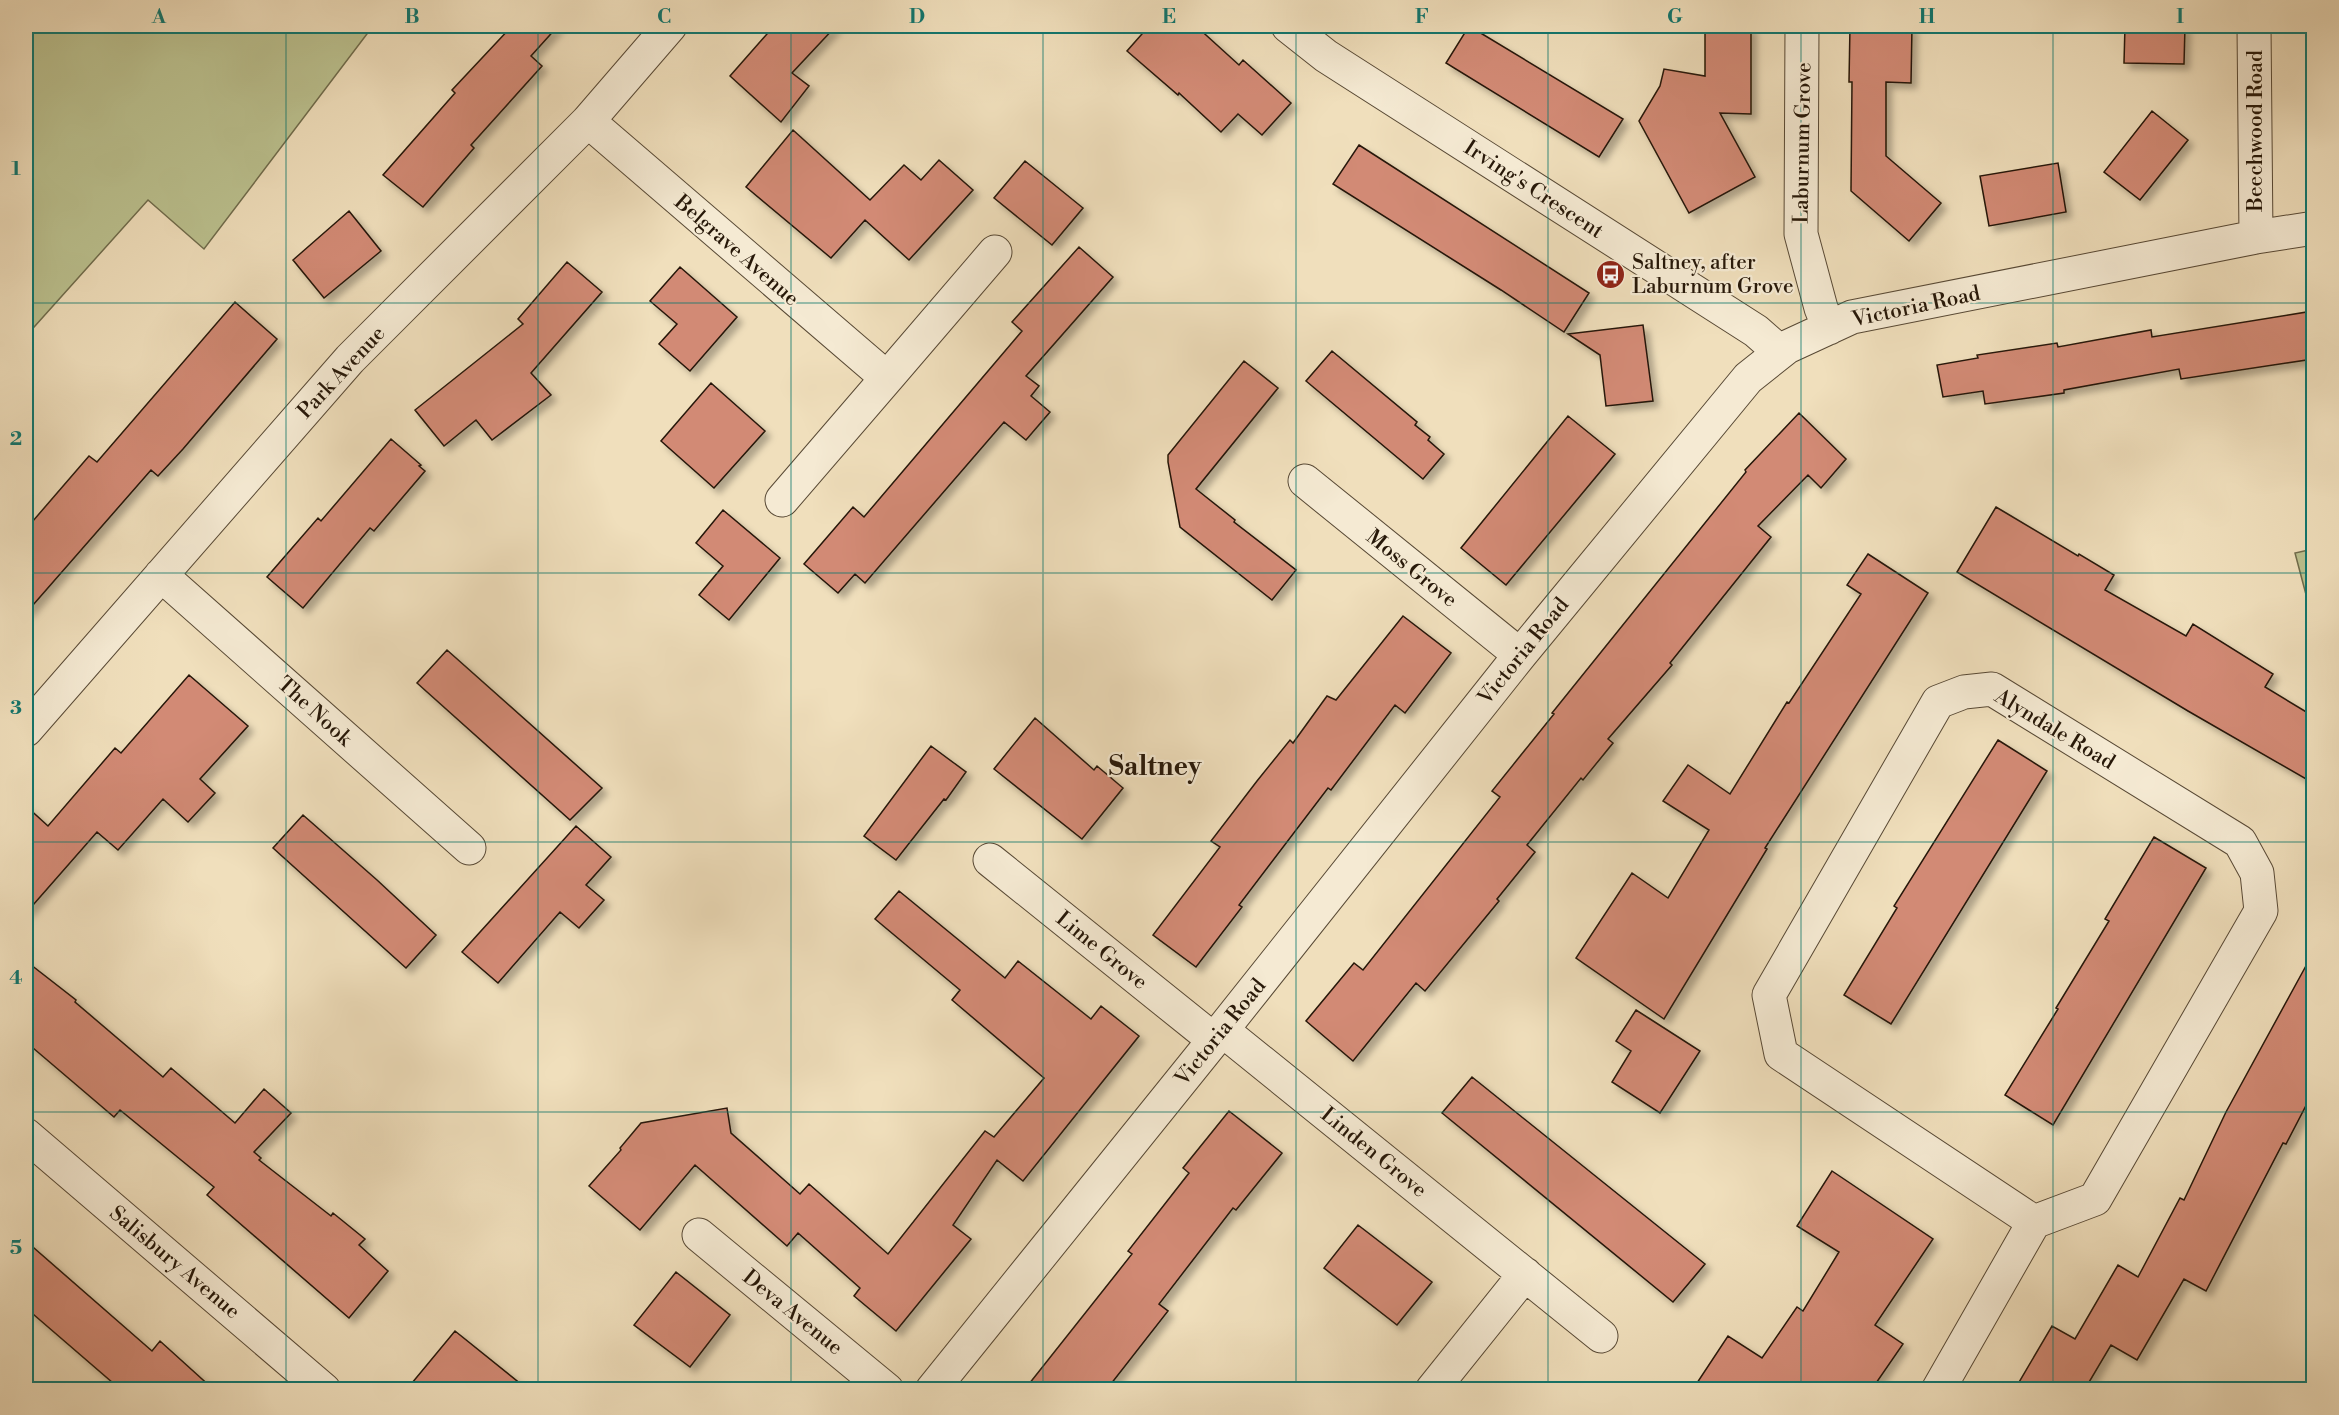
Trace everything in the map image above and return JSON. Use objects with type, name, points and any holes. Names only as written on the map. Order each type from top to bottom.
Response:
[{"type":"street","name":"Park Avenue","points":[[26,730],[350,359],[588,121],[670,26]]},
{"type":"street","name":"Irving's Crescent","points":[[1288,26],[1326,56],[1756,331],[1780,352]]},
{"type":"street","name":"Laburnum Grove","points":[[1802,26],[1801,234],[1821,308],[1829,328]]},
{"type":"street","name":"Beechwood Road","points":[[2254,26],[2256,237]]},
{"type":"street","name":"Belgrave Avenue","points":[[588,121],[887,378]]},
{"type":"street","name":"Victoria Road","points":[[932,1389],[1218,1035],[1520,655],[1748,378],[1780,352],[1852,317],[2256,237],[2313,228]]},
{"type":"street","points":[[782,500],[995,252]]},
{"type":"street","name":"Moss Grove","points":[[1305,481],[1520,655]]},
{"type":"street","name":"The Nook","points":[[161,575],[470,848]]},
{"type":"street","name":"Alyndale Road","points":[[1992,689],[2240,842],[2257,873],[2261,911],[2095,1198],[2034,1222],[1780,1054],[1769,995],[1938,702],[1964,692],[1992,689]]},
{"type":"street","name":"Lime Grove","points":[[990,860],[1218,1035]]},
{"type":"street","name":"Linden Grove","points":[[1218,1035],[1601,1336]]},
{"type":"street","name":"Salisbury Avenue","points":[[26,1135],[324,1389]]},
{"type":"street","points":[[1938,1389],[2034,1222]]},
{"type":"street","name":"Deva Avenue","points":[[699,1235],[887,1389]]},
{"type":"street","points":[[1432,1389],[1525,1274]]},
{"type":"green space","points":[[26,26],[373,26],[204,249],[148,200],[26,336]]},
{"type":"green space","points":[[2314,549],[2313,621],[2295,553]]},
{"type":"building","points":[[512,26],[558,26],[531,56],[542,66],[471,145],[474,148],[423,207],[383,175],[455,93],[452,90]]},
{"type":"building","points":[[774,26],[836,26],[792,73],[809,86],[781,122],[730,76]]},
{"type":"building","points":[[1149,26],[1196,26],[1239,65],[1243,60],[1291,103],[1262,135],[1238,114],[1221,132],[1179,93],[1178,95],[1127,51]]},
{"type":"building","points":[[1469,26],[1623,119],[1599,157],[1446,63]]},
{"type":"building","points":[[1705,26],[1751,26],[1751,114],[1720,113],[1755,177],[1689,213],[1639,121],[1660,86],[1664,69],[1705,76]]},
{"type":"building","points":[[1850,26],[1912,26],[1911,83],[1886,82],[1886,156],[1941,203],[1909,241],[1851,191]]},
{"type":"building","points":[[2125,26],[2185,26],[2184,64],[2124,63]]},
{"type":"building","points":[[2152,111],[2188,140],[2140,200],[2104,172]]},
{"type":"building","points":[[793,130],[870,200],[904,165],[921,180],[939,160],[973,190],[909,260],[865,220],[831,258],[746,187]]},
{"type":"building","points":[[1359,145],[1589,293],[1564,332],[1333,184]]},
{"type":"building","points":[[1025,161],[1083,208],[1052,245],[994,198]]},
{"type":"building","points":[[2058,163],[2066,212],[1989,226],[1980,176]]},
{"type":"building","points":[[349,211],[381,251],[324,298],[293,260]]},
{"type":"building","points":[[1079,247],[1113,277],[1026,376],[1039,386],[1031,396],[1050,412],[1026,440],[1004,422],[865,583],[855,574],[838,593],[804,564],[853,507],[864,517],[1022,331],[1012,322]]},
{"type":"building","points":[[567,262],[602,292],[531,373],[551,395],[492,440],[476,420],[444,446],[415,410],[523,324],[518,319]]},
{"type":"building","points":[[680,267],[737,317],[690,371],[659,344],[677,324],[650,301]]},
{"type":"building","points":[[235,302],[277,339],[183,449],[158,476],[151,470],[26,613],[26,529],[89,456],[97,462]]},
{"type":"building","points":[[2313,311],[2313,359],[2181,379],[2179,369],[2064,390],[2064,393],[1985,404],[1983,391],[1943,397],[1937,365],[1978,358],[1977,355],[2057,343],[2058,347],[2151,330],[2152,337]]},
{"type":"building","points":[[1643,325],[1653,401],[1606,406],[1600,355],[1568,334]]},
{"type":"building","points":[[1332,351],[1417,422],[1415,425],[1430,437],[1428,440],[1444,454],[1423,479],[1306,381]]},
{"type":"building","points":[[1244,361],[1278,388],[1196,489],[1296,570],[1272,600],[1180,527],[1168,462],[1168,455]]},
{"type":"building","points":[[711,383],[765,431],[714,488],[661,441]]},
{"type":"building","points":[[1799,413],[1846,459],[1821,488],[1808,475],[1758,526],[1771,537],[1670,663],[1672,665],[1608,739],[1613,743],[1583,780],[1581,778],[1527,845],[1535,852],[1497,899],[1499,901],[1425,991],[1416,983],[1353,1061],[1306,1021],[1354,963],[1363,970],[1500,797],[1492,791],[1554,714],[1552,713],[1746,472],[1745,470]]},
{"type":"building","points":[[1568,416],[1615,454],[1506,585],[1461,548]]},
{"type":"building","points":[[391,439],[425,471],[374,531],[370,528],[303,608],[267,577],[318,518],[321,521]]},
{"type":"building","points":[[1996,507],[2114,575],[2105,590],[2186,636],[2193,624],[2273,674],[2265,687],[2313,716],[2313,783],[1957,572]]},
{"type":"building","points":[[723,510],[780,558],[729,620],[699,595],[723,566],[696,543]]},
{"type":"building","points":[[1868,554],[1928,593],[1765,848],[1767,849],[1664,1019],[1576,958],[1632,873],[1668,898],[1709,830],[1663,801],[1688,765],[1730,794],[1787,702],[1789,703],[1861,594],[1847,585]]},
{"type":"building","points":[[1403,616],[1451,653],[1405,713],[1395,705],[1331,790],[1328,788],[1239,905],[1242,907],[1196,967],[1153,935],[1220,847],[1211,841],[1257,781],[1290,740],[1293,743],[1327,696],[1336,700]]},
{"type":"building","points":[[447,650],[602,788],[570,820],[417,683]]},
{"type":"building","points":[[189,675],[248,726],[200,779],[215,793],[188,822],[163,799],[118,850],[97,832],[26,913],[26,806],[48,826],[115,748],[121,753]]},
{"type":"building","points":[[1035,718],[1094,770],[1097,766],[1123,788],[1082,839],[994,769]]},
{"type":"building","points":[[1998,740],[2047,771],[1891,1024],[1844,995],[1897,908],[1894,906]]},
{"type":"building","points":[[931,746],[966,772],[896,860],[864,836]]},
{"type":"building","points":[[303,815],[436,935],[406,968],[273,848]]},
{"type":"building","points":[[576,826],[611,857],[586,885],[604,900],[579,928],[560,912],[498,983],[462,952]]},
{"type":"building","points":[[2154,837],[2206,868],[2053,1125],[2005,1095],[2109,921],[2105,919]]},
{"type":"building","points":[[899,891],[1005,978],[1018,961],[1091,1019],[1101,1006],[1139,1036],[1023,1181],[997,1160],[953,1225],[971,1239],[896,1331],[854,1296],[860,1288],[798,1233],[787,1246],[695,1165],[640,1230],[589,1186],[641,1123],[727,1108],[731,1133],[800,1194],[809,1184],[888,1254],[985,1131],[994,1137],[1044,1078],[952,1000],[960,990],[875,919]]},
{"type":"building","points":[[2313,953],[2313,1092],[2286,1144],[2283,1143],[2206,1291],[2184,1279],[2137,1360],[2111,1345],[2085,1389],[2015,1389],[2052,1326],[2075,1339],[2118,1265],[2138,1277],[2180,1198],[2184,1200],[2226,1112]]},
{"type":"building","points":[[26,961],[76,1000],[75,1002],[163,1077],[171,1068],[235,1123],[264,1089],[291,1113],[254,1152],[261,1158],[259,1160],[331,1216],[333,1213],[365,1239],[359,1245],[388,1271],[349,1318],[207,1195],[214,1187],[120,1110],[114,1117],[26,1042]]},
{"type":"building","points":[[1636,1010],[1700,1051],[1660,1113],[1612,1082],[1631,1051],[1616,1041]]},
{"type":"building","points":[[1472,1077],[1705,1264],[1673,1302],[1442,1113]]},
{"type":"building","points":[[1229,1111],[1282,1153],[1236,1210],[1233,1208],[1159,1304],[1168,1311],[1107,1389],[1025,1389],[1132,1254],[1128,1251],[1189,1173],[1183,1168]]},
{"type":"building","points":[[1832,1171],[1933,1239],[1875,1325],[1903,1344],[1872,1389],[1693,1389],[1728,1336],[1762,1358],[1797,1307],[1803,1311],[1839,1252],[1797,1226]]},
{"type":"building","points":[[1358,1225],[1432,1282],[1397,1325],[1324,1268]]},
{"type":"building","points":[[26,1241],[152,1351],[160,1341],[213,1389],[120,1389],[26,1308]]},
{"type":"building","points":[[676,1272],[730,1315],[690,1367],[634,1325]]},
{"type":"building","points":[[455,1331],[527,1389],[407,1389]]},
{"type":"place","name":"Saltney, after Laburnum Grove","points":[[1611,274]]},
{"type":"district","name":"Saltney","points":[[1155,766]]}]
